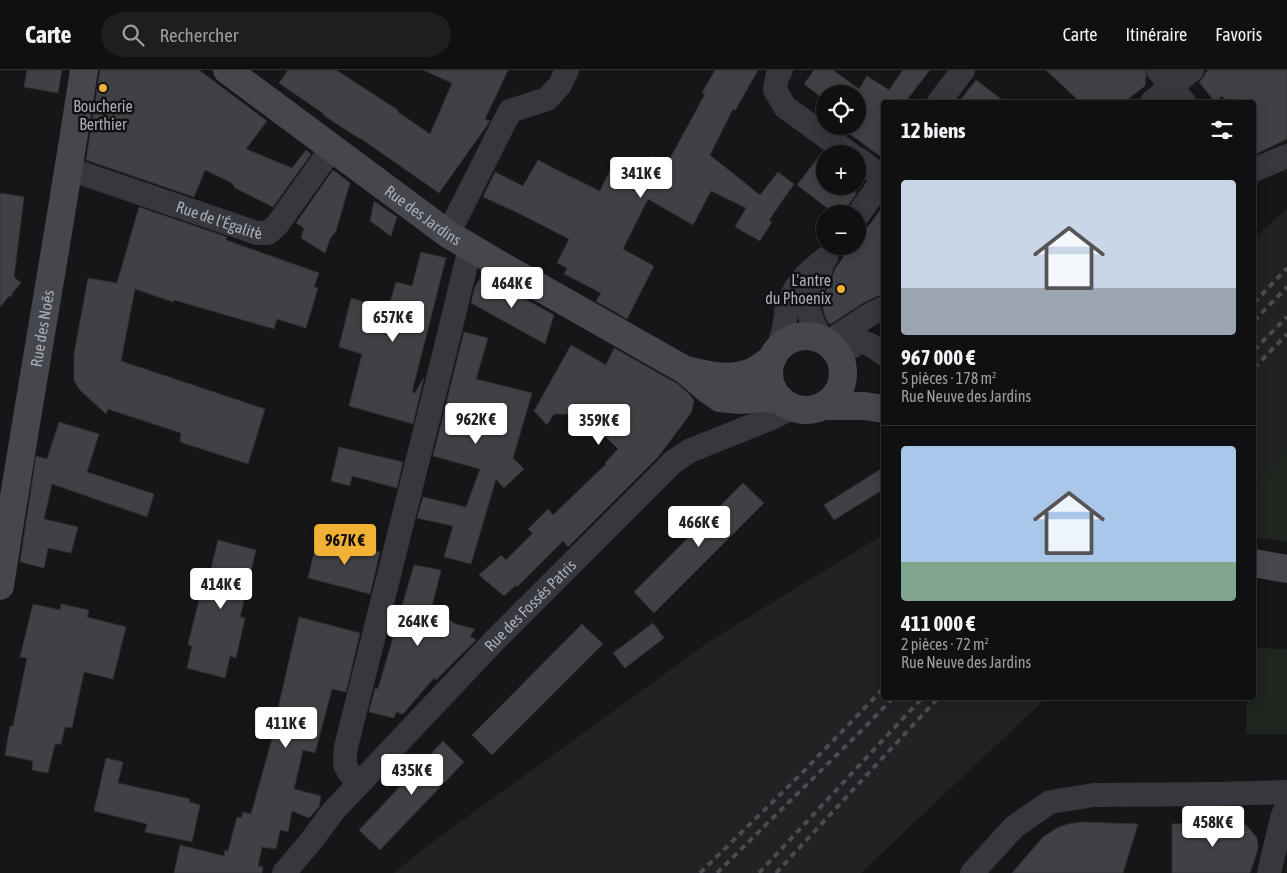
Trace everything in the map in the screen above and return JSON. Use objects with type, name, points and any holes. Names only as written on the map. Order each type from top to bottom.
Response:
[{"type":"street","name":"Rue des Noës","points":[[0,586],[84,70]]},
{"type":"street","name":"Rue des Jardins","points":[[227,70],[459,241],[685,370],[720,398],[740,400],[763,398],[786,403]]},
{"type":"street","points":[[359,784],[347,771],[344,762],[346,747],[444,355],[459,241],[510,111],[547,99],[560,85],[567,70]]},
{"type":"street","points":[[781,70],[777,77],[775,90],[785,106],[838,145]]},
{"type":"street","points":[[940,100],[963,70]]},
{"type":"street","points":[[1154,100],[1192,70]]},
{"type":"street","name":"Rue de l'Égalité","points":[[69,168],[257,233],[268,232],[277,226],[332,148]]},
{"type":"street","points":[[1256,169],[1287,156]]},
{"type":"street","points":[[866,165],[881,176]]},
{"type":"street","points":[[865,205],[881,182]]},
{"type":"street","points":[[827,255],[807,274],[795,289],[787,307],[784,328],[769,369],[773,390],[786,403],[801,409],[810,410],[823,406],[865,406],[881,409]]},
{"type":"street","points":[[829,255],[810,294],[808,310],[812,324],[851,378],[866,391],[881,400]]},
{"type":"street","points":[[832,351],[870,315],[881,310]]},
{"type":"street","points":[[776,353],[788,340],[799,336],[810,336],[832,351],[842,378],[839,389],[823,406]]},
{"type":"street","points":[[832,351],[859,342],[869,343],[881,352]]},
{"type":"street","name":"Rue des Jardins","points":[[685,370],[715,377],[738,376],[753,371],[776,353]]},
{"type":"street","name":"Rue des Fossés Patris","points":[[284,873],[334,810],[495,640],[673,462],[690,451],[774,417],[786,403]]},
{"type":"street","points":[[1256,564],[1287,569]]},
{"type":"street","points":[[972,873],[1014,827],[1050,802],[1094,795],[1287,792]]},
{"type":"street","points":[[1269,873],[1282,818],[1287,805]]},
{"type":"shaded area","points":[[1287,209],[1287,450],[1256,483],[1256,236]]},
{"type":"shaded area","points":[[1287,450],[1287,541],[1256,538],[1256,483]]},
{"type":"shaded area","points":[[881,536],[881,700],[1044,700],[861,873],[394,873],[430,844],[713,639]]},
{"type":"shaded area","points":[[1256,648],[1287,649],[1287,734],[1246,734],[1247,700],[1256,700]]},
{"type":"building","points":[[27,70],[62,70],[58,93],[24,87]]},
{"type":"building","points":[[100,70],[199,70],[267,121],[246,149],[292,168],[306,150],[311,154],[273,207],[205,170],[194,197],[86,160]]},
{"type":"building","points":[[288,70],[336,70],[398,110],[398,112],[430,134],[452,83],[423,70],[508,70],[485,119],[490,121],[439,193],[279,83]]},
{"type":"building","points":[[715,70],[758,70],[735,111],[733,109],[710,155],[760,195],[778,172],[794,184],[769,220],[772,222],[760,241],[735,227],[746,208],[711,191],[693,225],[648,199],[623,249],[654,266],[627,319],[596,301],[601,293],[564,274],[567,268],[557,263],[569,239],[483,197],[495,172],[523,186],[538,160],[600,191],[615,160],[641,175],[652,156],[667,164],[705,94],[702,93]]},
{"type":"building","points":[[814,70],[833,70],[854,85],[816,85],[816,93],[804,84]]},
{"type":"building","points":[[903,70],[930,70],[907,100],[881,100],[881,157],[851,135],[866,135],[866,85],[861,85],[867,76],[889,90]]},
{"type":"building","points":[[1046,70],[1145,70],[1145,86],[1127,100],[1078,100]]},
{"type":"building","points":[[1209,70],[1287,70],[1287,139],[1256,154],[1256,100],[1225,100],[1222,96],[1217,100],[1213,100],[1199,82]]},
{"type":"building","points":[[976,80],[1002,100],[961,100]]},
{"type":"building","points":[[816,160],[816,195],[855,195],[848,205],[823,205],[797,185]]},
{"type":"building","points":[[333,170],[350,183],[336,231],[330,239],[325,253],[301,238],[304,228],[296,223]]},
{"type":"building","points":[[0,193],[24,197],[14,277],[21,283],[12,293],[12,296],[9,296],[0,307]]},
{"type":"building","points":[[374,201],[397,217],[391,236],[370,221]]},
{"type":"building","points":[[139,207],[227,237],[226,240],[319,273],[314,287],[318,288],[306,328],[277,319],[274,329],[174,300],[173,302],[135,289],[121,361],[265,409],[248,464],[180,442],[181,433],[108,409],[106,414],[81,391],[74,381],[74,354],[88,278],[117,283]]},
{"type":"building","points":[[881,209],[881,295],[863,303],[831,324],[828,323],[822,304],[835,269],[845,255],[866,255],[866,230]]},
{"type":"building","points":[[421,252],[446,258],[412,392],[415,393],[424,377],[413,424],[349,406],[362,354],[339,347],[351,298],[388,309],[396,282],[412,286]]},
{"type":"building","points":[[482,275],[554,315],[545,344],[471,303],[475,287]]},
{"type":"building","points":[[464,332],[488,338],[476,379],[532,393],[513,458],[524,469],[504,488],[496,479],[471,564],[444,557],[453,526],[417,518],[423,497],[466,507],[480,469],[433,456]]},
{"type":"building","points":[[571,345],[606,365],[614,348],[678,384],[694,401],[691,413],[658,457],[568,547],[563,541],[517,587],[516,585],[504,596],[479,575],[501,555],[506,560],[533,533],[528,529],[548,509],[553,515],[606,464],[618,449],[583,414],[554,414],[547,425],[534,411]]},
{"type":"building","points":[[59,422],[99,434],[87,472],[154,494],[147,517],[52,484],[44,519],[78,527],[71,553],[48,548],[44,568],[20,562],[36,456],[47,459]]},
{"type":"building","points":[[339,447],[403,462],[397,488],[352,476],[350,486],[331,481]]},
{"type":"building","points":[[881,469],[881,491],[834,520],[824,505]]},
{"type":"building","points":[[743,483],[764,503],[654,613],[634,592]]},
{"type":"building","points":[[327,536],[380,552],[370,594],[308,578],[315,549],[322,551]]},
{"type":"building","points":[[218,540],[256,550],[240,617],[245,618],[236,658],[230,656],[225,678],[187,668],[192,646],[188,645],[190,636],[207,568],[211,569]]},
{"type":"building","points":[[414,565],[441,570],[432,606],[455,624],[475,629],[470,636],[476,640],[436,680],[434,678],[403,714],[396,712],[394,718],[369,712],[375,688],[378,689]]},
{"type":"building","points":[[33,604],[60,610],[61,604],[89,610],[87,617],[126,627],[113,679],[84,672],[72,728],[65,727],[61,744],[55,744],[48,773],[32,770],[33,761],[5,755],[10,726],[13,726],[27,658],[20,657]]},
{"type":"building","points":[[299,617],[360,633],[346,692],[332,689],[315,753],[303,750],[294,789],[321,796],[319,807],[309,818],[292,811],[288,832],[280,830],[276,849],[262,847],[258,866],[263,867],[262,873],[174,873],[180,845],[224,856],[225,850],[228,851],[237,817],[241,818],[243,812],[251,814],[273,735]]},
{"type":"building","points":[[653,623],[664,638],[625,668],[613,653]]},
{"type":"building","points":[[582,624],[603,644],[492,755],[472,735]]},
{"type":"building","points":[[443,741],[464,762],[380,850],[359,830]]},
{"type":"building","points":[[106,758],[123,762],[118,783],[190,799],[189,802],[200,805],[192,842],[145,832],[147,824],[94,811]]},
{"type":"building","points":[[1081,822],[1138,824],[1123,873],[1012,873],[1043,837],[1057,828]]},
{"type":"building","points":[[1240,822],[1247,826],[1257,838],[1257,852],[1250,873],[1172,873],[1172,824]]},
{"type":"railway","points":[[1256,301],[1287,268]]},
{"type":"railway","points":[[1256,319],[1287,287]]},
{"type":"railway","points":[[1256,348],[1287,317]]},
{"type":"railway","points":[[1256,366],[1287,334]]},
{"type":"railway","points":[[700,873],[799,776],[881,691]]},
{"type":"railway","points":[[717,873],[891,700]]},
{"type":"railway","points":[[759,873],[920,700]]},
{"type":"railway","points":[[776,873],[936,700]]},
{"type":"place","name":"Boucherie Berthier","points":[[103,88]]},
{"type":"place","name":"L'antre du Phoenix","points":[[841,289]]}]
